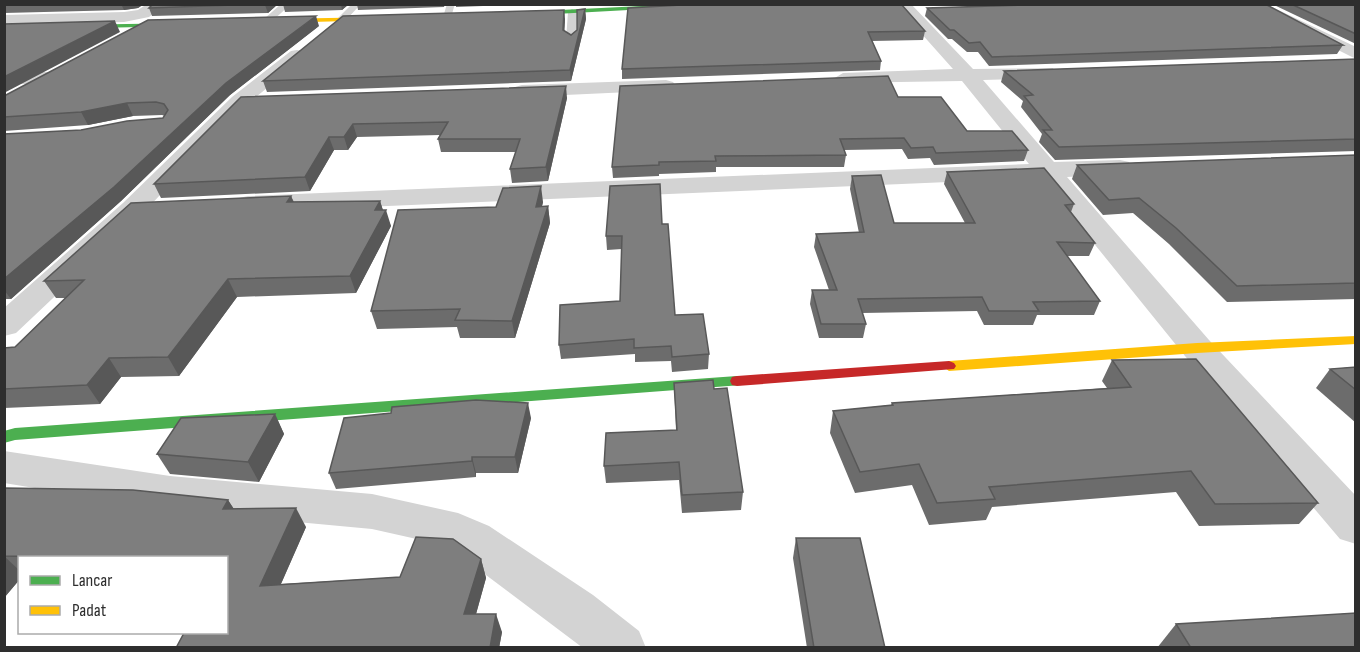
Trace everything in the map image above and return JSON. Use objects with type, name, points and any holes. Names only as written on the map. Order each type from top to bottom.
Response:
[{"type":"street","points":[[13,19],[48,4]]},
{"type":"street","points":[[13,19],[124,17],[143,14],[158,4]]},
{"type":"street","points":[[504,15],[572,12],[599,8],[735,4]]},
{"type":"street","points":[[1253,4],[1356,54]]},
{"type":"street","points":[[905,8],[932,10]]},
{"type":"street","points":[[905,8],[968,75],[1197,348],[1356,526]]},
{"type":"street","points":[[261,21],[349,12],[400,18]]},
{"type":"street","points":[[4,326],[132,209],[239,101],[349,12]]},
{"type":"street","points":[[110,46],[149,24]]},
{"type":"street","points":[[4,28],[196,24]]},
{"type":"street","points":[[1332,62],[1356,61]]},
{"type":"street","points":[[23,94],[71,67]]},
{"type":"street","points":[[825,80],[1062,72]]},
{"type":"street","points":[[4,78],[51,78]]},
{"type":"street","points":[[502,92],[681,85]]},
{"type":"street","points":[[239,101],[275,100]]},
{"type":"street","points":[[228,205],[1142,167]]},
{"type":"street","points":[[132,209],[168,207]]},
{"type":"street","points":[[4,437],[1197,348],[1356,340]]},
{"type":"street","points":[[4,467],[73,480],[190,495],[354,510],[416,519],[461,533],[541,585],[588,619],[621,648]]},
{"type":"lane","points":[[261,21],[287,4]]},
{"type":"lane","points":[[571,40],[572,12]]},
{"type":"building","points":[[153,4],[265,4],[149,8]]},
{"type":"building","points":[[700,4],[901,4],[925,31],[868,32],[881,61],[622,69],[628,8]]},
{"type":"building","points":[[1055,4],[1265,4],[1343,45],[992,57],[980,42],[969,43],[954,30],[950,30],[927,8]]},
{"type":"building","points":[[1291,4],[1356,4],[1356,34]]},
{"type":"building","points":[[585,9],[570,70],[263,81],[343,16],[564,10],[563,30],[571,35],[577,30],[577,10]]},
{"type":"building","points":[[316,16],[226,83],[114,187],[4,279],[4,134],[81,130],[127,121],[163,118],[168,110],[164,104],[156,102],[127,103],[81,112],[4,117],[4,96],[148,20]]},
{"type":"building","points":[[115,21],[4,77],[4,24]]},
{"type":"building","points":[[1356,59],[1356,139],[1059,147],[1043,130],[1052,130],[1024,96],[1033,95],[1004,71]]},
{"type":"building","points":[[888,76],[898,97],[941,97],[967,131],[1012,131],[1028,150],[936,153],[933,147],[911,148],[904,138],[840,139],[846,155],[715,156],[716,161],[659,162],[659,165],[612,167],[620,86]]},
{"type":"building","points":[[566,86],[546,167],[510,169],[520,139],[438,139],[448,122],[353,124],[344,137],[329,137],[305,177],[154,184],[241,97]]},
{"type":"building","points":[[1356,155],[1356,283],[1237,286],[1176,228],[1139,198],[1109,200],[1077,165]]},
{"type":"building","points":[[1044,168],[1074,204],[1065,205],[1095,243],[1057,242],[1100,301],[1033,302],[1039,311],[989,311],[982,297],[858,299],[866,324],[821,324],[812,290],[837,290],[816,234],[864,232],[852,176],[881,175],[894,223],[975,223],[947,172]]},
{"type":"building","points":[[660,184],[662,224],[668,224],[675,315],[703,314],[709,354],[672,357],[671,346],[634,348],[634,339],[559,345],[560,305],[620,301],[622,236],[606,236],[610,186]]},
{"type":"building","points":[[541,186],[536,207],[548,206],[512,321],[455,320],[460,309],[371,311],[398,210],[496,207],[503,188]]},
{"type":"building","points":[[291,196],[287,202],[380,201],[375,210],[386,210],[350,276],[228,279],[168,357],[109,358],[87,385],[4,389],[4,348],[15,347],[84,280],[44,281],[131,203]]},
{"type":"building","points":[[1196,359],[1318,503],[1215,504],[1191,471],[989,487],[995,499],[937,503],[919,464],[860,472],[833,411],[893,405],[892,403],[1131,387],[1112,360]]},
{"type":"building","points":[[1356,367],[1356,390],[1330,369]]},
{"type":"building","points":[[713,380],[714,389],[727,388],[743,492],[682,495],[679,462],[604,466],[606,433],[677,430],[674,383]]},
{"type":"building","points":[[476,400],[528,403],[515,457],[472,457],[472,461],[329,473],[344,418],[391,413],[392,407]]},
{"type":"building","points":[[275,414],[248,462],[157,454],[181,418]]},
{"type":"building","points":[[4,488],[133,490],[228,500],[223,509],[296,508],[260,586],[400,577],[416,537],[453,539],[481,559],[464,614],[496,614],[490,648],[176,648],[183,634],[228,634],[228,556],[4,556]]},
{"type":"building","points":[[796,538],[860,538],[885,648],[814,648]]},
{"type":"building","points":[[1356,613],[1356,648],[1191,648],[1176,624]]},
{"type":"traffic: fast","points":[[519,14],[735,4]]},
{"type":"traffic: fast","points":[[4,28],[186,24]]},
{"type":"traffic: fast","points":[[4,437],[15,434],[737,381]]},
{"type":"traffic: slow","points":[[273,21],[384,19]]},
{"type":"traffic: slow","points":[[949,366],[1197,348],[1356,340]]},
{"type":"traffic: jam","points":[[737,381],[949,366]]}]
